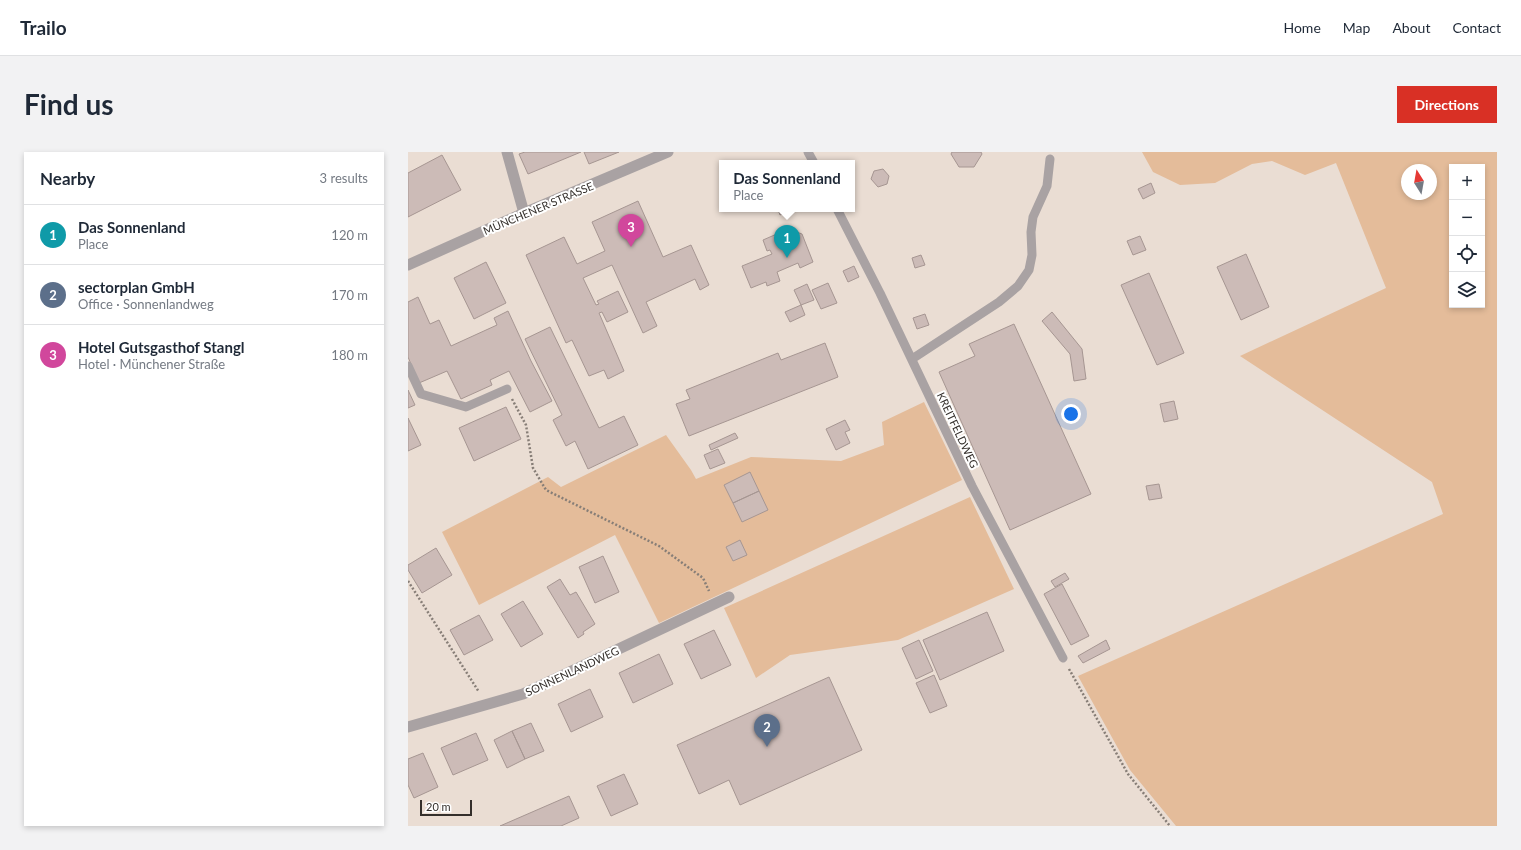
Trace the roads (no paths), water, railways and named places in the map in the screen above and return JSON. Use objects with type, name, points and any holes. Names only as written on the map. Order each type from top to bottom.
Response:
[{"type":"street","points":[[507,152],[524,213]]},
{"type":"street","name":"MÜNCHENER STRASSE","points":[[408,265],[524,213],[668,152]]},
{"type":"street","name":"SONNENLANDWEG","points":[[408,727],[523,694],[729,597]]},
{"type":"lane","points":[[912,359],[999,302],[1022,281],[1029,270],[1032,255],[1030,232],[1033,217],[1047,186],[1050,159]]},
{"type":"lane","name":"KREITFELDWEG","points":[[838,212],[912,359],[972,486],[1062,658]]},
{"type":"lane","points":[[408,366],[421,394],[466,407],[507,389]]},
{"type":"place","name":"Hotel Gutsgasthof Stangl","points":[[631,247]]},
{"type":"place","name":"Das Sonnenland","points":[[787,258]]},
{"type":"place","name":"sectorplan GmbH","points":[[767,747]]}]
